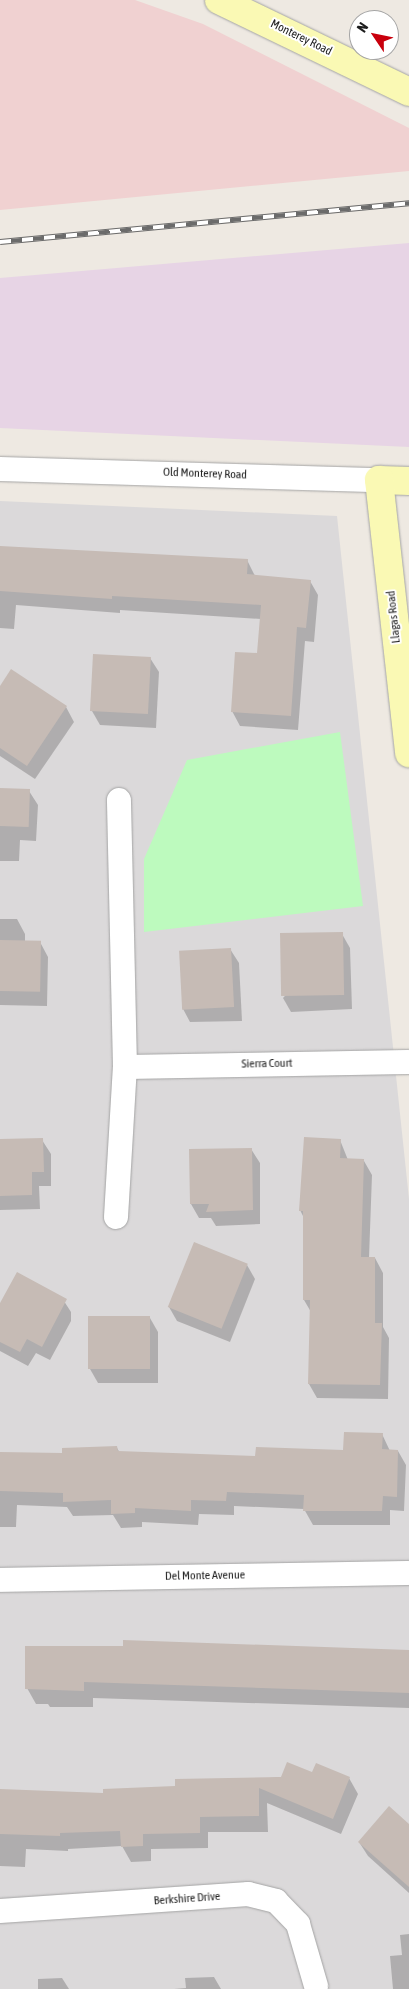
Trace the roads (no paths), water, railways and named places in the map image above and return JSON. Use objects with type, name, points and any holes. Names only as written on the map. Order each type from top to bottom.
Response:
[{"type":"street","name":"Monterey Road","points":[[219,0],[409,92]]},
{"type":"street","name":"Old Monterey Road","points":[[0,469],[409,481]]},
{"type":"street","name":"Llagas Road","points":[[380,480],[409,753]]},
{"type":"street","points":[[116,1217],[125,1067],[119,800]]},
{"type":"street","name":"Sierra Court","points":[[125,1067],[409,1062]]},
{"type":"street","name":"Del Monte Avenue","points":[[0,1580],[409,1573]]},
{"type":"street","name":"Berkshire Drive","points":[[0,1912],[248,1894],[276,1901],[298,1924],[316,1986]]},
{"type":"railway","points":[[0,242],[409,203]]}]
